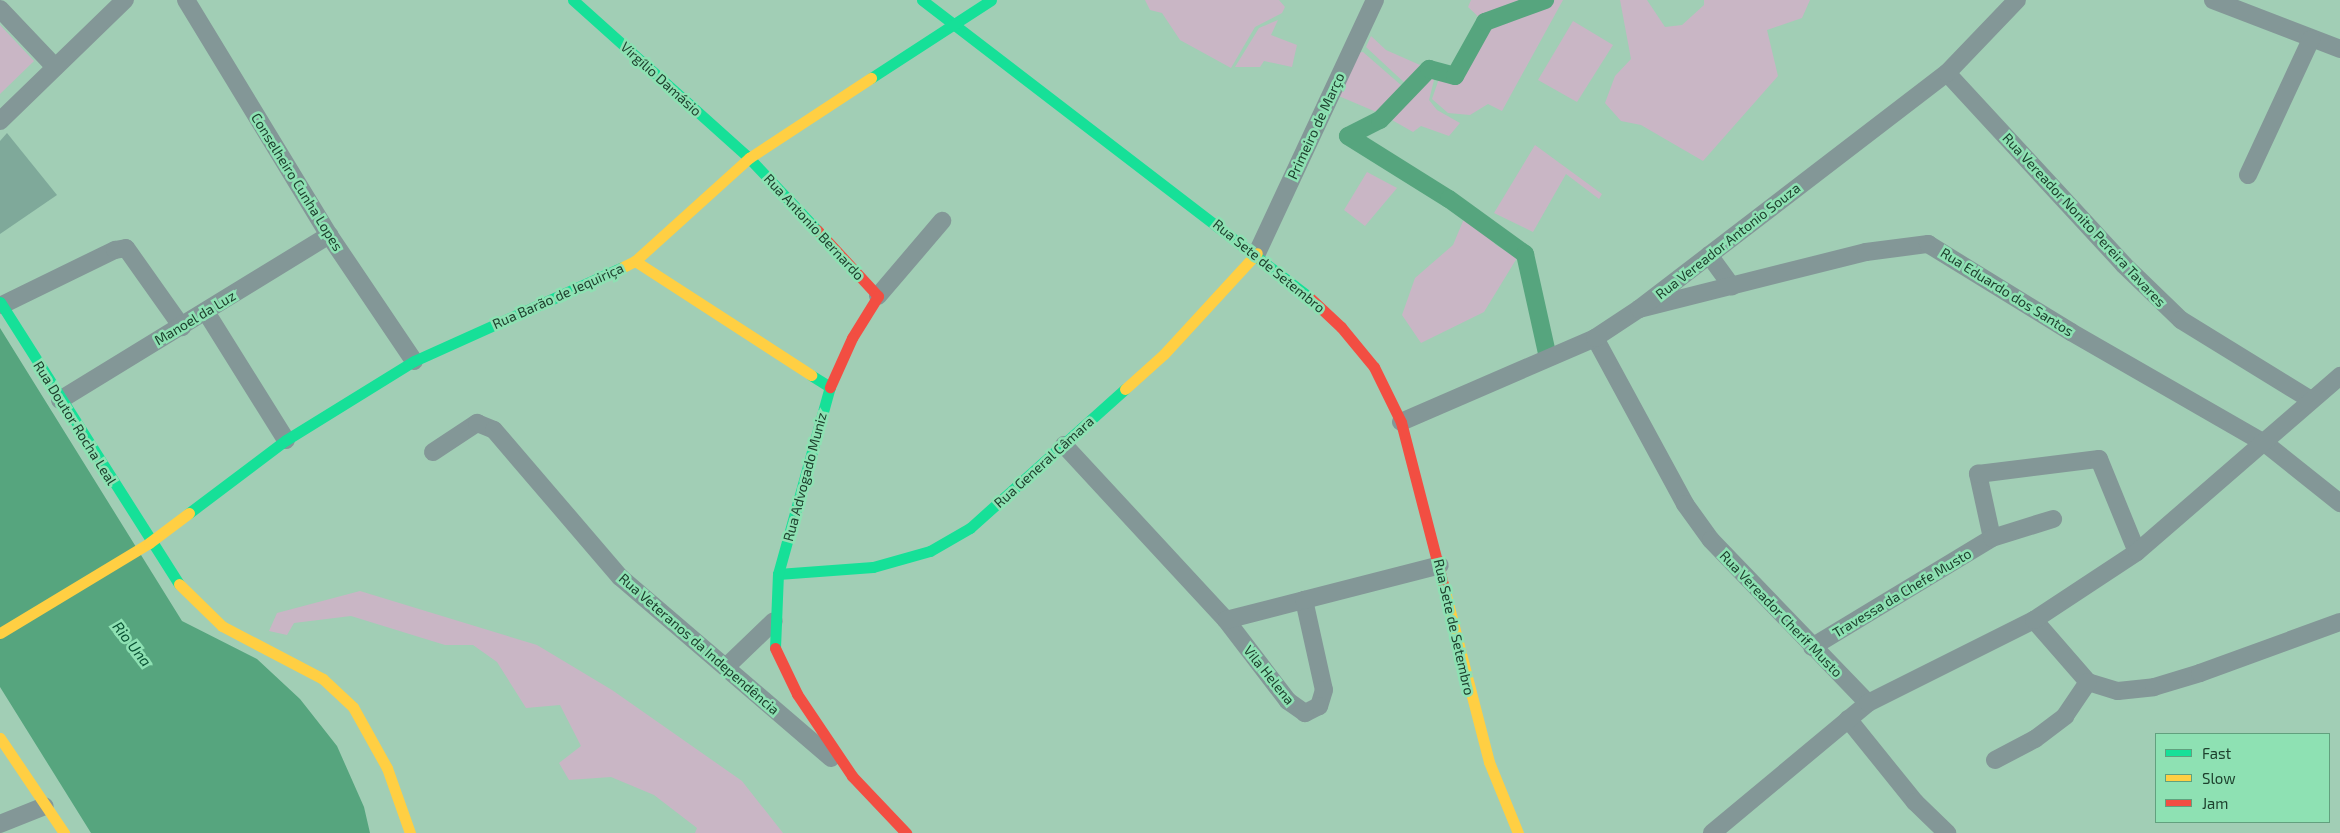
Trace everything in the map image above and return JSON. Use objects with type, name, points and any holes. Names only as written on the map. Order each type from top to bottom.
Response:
[{"type":"main road","name":"Virgílio Damásio","points":[[573,0],[749,158]]},
{"type":"main road","name":"Rua Sete de Setembro","points":[[922,0],[953,28],[1258,253],[1318,304],[1360,348],[1385,386],[1401,422],[1440,565],[1489,762],[1518,833]]},
{"type":"main road","name":"Rua Barão de Jequiriça","points":[[0,633],[145,546],[286,440],[414,361],[635,261],[749,158],[953,28],[991,0]]},
{"type":"main road","name":"Rua Antonio Bernardo","points":[[749,158],[878,296]]},
{"type":"main road","name":"Rua General Câmara","points":[[778,574],[873,567],[930,551],[970,528],[1164,354],[1258,253]]},
{"type":"main road","points":[[635,261],[830,387]]},
{"type":"main road","name":"Rua Advogado Muniz","points":[[852,776],[783,667],[776,650],[774,621],[778,574],[830,387],[852,338],[878,296]]},
{"type":"main road","name":"Rua Doutor Rocha Leal","points":[[1,304],[60,400],[145,546],[172,577],[222,626],[322,679],[352,707],[387,768],[410,833]]},
{"type":"main road","points":[[0,738],[64,833]]},
{"type":"main road","name":"Rua Veteranos da Independência","points":[[852,776],[906,833]]},
{"type":"street","points":[[0,121],[125,0]]},
{"type":"street","name":"Conselheiro Cunha Lopes","points":[[186,0],[329,235],[414,361]]},
{"type":"street","name":"Primeiro de Março","points":[[1258,253],[1375,0]]},
{"type":"street","name":"Rua Vereador Antonio Souza","points":[[1401,422],[1595,338],[1638,309],[1946,72],[2018,0]]},
{"type":"street","points":[[2213,0],[2340,49]]},
{"type":"street","points":[[0,9],[55,66]]},
{"type":"street","points":[[2248,175],[2311,39]]},
{"type":"street","name":"Rua Vereador Nonito Pereira Tavares","points":[[1946,72],[2124,265],[2181,320],[2310,400]]},
{"type":"street","points":[[878,296],[942,221]]},
{"type":"street","name":"Manoel da Luz","points":[[60,400],[182,327],[329,235]]},
{"type":"street","name":"Rua Eduardo dos Santos","points":[[1638,309],[1866,252],[1928,244],[2071,332],[2266,444],[2340,503]]},
{"type":"street","points":[[1,304],[115,250],[126,248],[182,327]]},
{"type":"street","points":[[1710,255],[1732,287]]},
{"type":"street","points":[[206,312],[286,440]]},
{"type":"street","name":"Rua Vereador Cherif Musto","points":[[1595,338],[1685,504],[1738,572],[1868,703]]},
{"type":"street","points":[[1712,833],[1868,703],[2034,620],[2137,552],[2266,444],[2310,400],[2340,376]]},
{"type":"street","name":"Rua Veteranos da Independência","points":[[433,452],[477,423],[487,425],[536,475],[620,577],[852,776]]},
{"type":"street","points":[[1064,444],[1226,620],[1440,565]]},
{"type":"street","points":[[1992,538],[1978,474],[2099,459],[2137,552]]},
{"type":"street","name":"Travessa da Chefe Musto","points":[[1812,647],[1992,538],[2053,519]]},
{"type":"street","name":"Vila Helena","points":[[1226,620],[1288,701],[1301,712],[1309,712],[1319,706],[1324,690],[1304,600]]},
{"type":"street","points":[[2034,620],[2088,682],[2118,691],[2154,688],[2340,625]]},
{"type":"street","points":[[726,667],[774,621]]},
{"type":"street","points":[[1995,760],[2058,722],[2088,682]]},
{"type":"street","points":[[1848,719],[1915,802],[1947,833]]},
{"type":"street","points":[[0,824],[46,806]]},
{"type":"shaded area","points":[[1145,0],[1279,0],[1285,7],[1282,13],[1255,27],[1231,68],[1180,40],[1162,13],[1150,10]]},
{"type":"shaded area","points":[[1471,0],[1563,0],[1502,111],[1488,104],[1470,115],[1448,113],[1432,99],[1443,67],[1455,76],[1467,62],[1484,22],[1468,7]]},
{"type":"shaded area","points":[[1620,0],[1647,0],[1665,27],[1682,25],[1704,5],[1704,0],[1810,0],[1802,18],[1767,30],[1778,76],[1703,161],[1641,125],[1621,121],[1605,103],[1615,76],[1631,59]]},
{"type":"shaded area","points":[[1278,20],[1271,35],[1297,45],[1292,67],[1264,61],[1260,67],[1235,67],[1259,28]]},
{"type":"shaded area","points":[[1573,21],[1613,45],[1577,102],[1538,80]]},
{"type":"shaded area","points":[[0,25],[34,61],[0,94]]},
{"type":"shaded area","points":[[1371,36],[1386,50],[1429,69],[1419,83],[1408,86],[1366,47]]},
{"type":"shaded area","points":[[1363,52],[1402,86],[1381,114],[1334,94],[1353,53]]},
{"type":"shaded area","points":[[1437,68],[1429,100],[1437,110],[1460,123],[1449,136],[1421,126],[1413,132],[1385,116],[1405,93],[1425,81]]},
{"type":"shaded area","points":[[1535,145],[1602,194],[1599,199],[1566,174],[1533,232],[1494,213]]},
{"type":"shaded area","points":[[1367,172],[1397,188],[1365,226],[1344,210]]},
{"type":"shaded area","points":[[1466,214],[1496,245],[1517,258],[1484,312],[1421,343],[1402,315],[1415,278],[1453,245]]},
{"type":"shaded area","points":[[360,591],[537,645],[612,690],[742,781],[783,833],[695,833],[697,828],[654,795],[611,777],[569,780],[559,763],[581,746],[560,705],[526,708],[497,662],[473,645],[445,645],[351,616],[294,623],[287,635],[269,631],[277,613]]},
{"type":"water","name":"Rio Una","points":[[0,328],[182,621],[257,659],[300,699],[337,746],[364,807],[370,833],[91,833],[0,687]]},
{"type":"building","points":[[7,133],[57,195],[0,234],[0,141]]},
{"type":"waterway","points":[[1348,136],[1380,120],[1429,69],[1455,76],[1485,22],[1545,0]]},
{"type":"waterway","points":[[1348,136],[1449,199],[1525,254],[1547,353]]},
{"type":"traffic: fast","points":[[573,0],[749,158],[817,230]]},
{"type":"traffic: fast","points":[[922,0],[1309,297]]},
{"type":"traffic: fast","points":[[871,78],[991,0]]},
{"type":"traffic: fast","points":[[189,513],[286,440],[414,361],[623,267]]},
{"type":"traffic: fast","points":[[0,302],[179,584]]},
{"type":"traffic: fast","points":[[775,648],[778,574],[830,387],[811,375]]},
{"type":"traffic: fast","points":[[778,574],[873,567],[930,551],[970,528],[1125,389]]},
{"type":"traffic: slow","points":[[623,267],[635,261],[749,158],[871,78]]},
{"type":"traffic: slow","points":[[1125,389],[1164,354],[1257,253]]},
{"type":"traffic: slow","points":[[635,261],[811,375]]},
{"type":"traffic: slow","points":[[0,633],[149,543],[189,513]]},
{"type":"traffic: slow","points":[[179,584],[222,626],[323,679],[353,707],[387,768],[410,833]]},
{"type":"traffic: slow","points":[[1443,584],[1489,762],[1518,833]]},
{"type":"traffic: slow","points":[[0,738],[64,833]]},
{"type":"traffic: jam","points":[[817,230],[878,296],[852,338],[830,387]]},
{"type":"traffic: jam","points":[[1309,297],[1341,327],[1374,367],[1401,422],[1443,584]]},
{"type":"traffic: jam","points":[[775,648],[797,694],[852,776],[906,833]]}]
